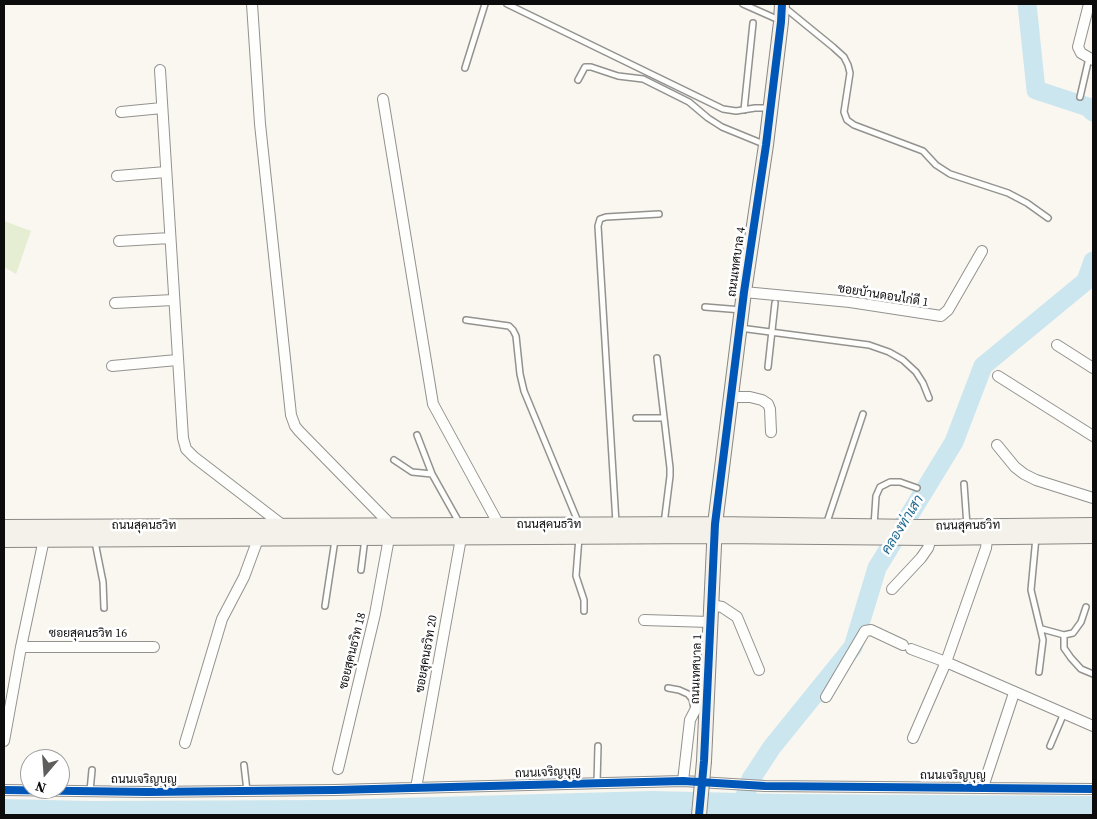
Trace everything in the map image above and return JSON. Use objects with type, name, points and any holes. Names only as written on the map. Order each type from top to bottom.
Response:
[{"type":"main road","name":"ถนนเทศบาล 4","points":[[714,530],[739,328],[771,109],[781,22],[781,4]]},
{"type":"main road","name":"ถนนสุคนธวิท","points":[[460,531],[499,525],[579,531],[616,524],[663,530]]},
{"type":"main road","name":"ถนนสุคนธวิท","points":[[1036,532],[1093,525]]},
{"type":"main road","name":"ถนนสุคนธวิท","points":[[4,527],[284,526],[390,532],[663,530],[881,530],[917,532],[967,526],[988,532]]},
{"type":"main road","name":"ถนนเทศบาล 1","points":[[699,815],[708,687],[714,530]]},
{"type":"main road","name":"ถนนสุคนธวิท","points":[[4,540],[365,538],[390,532]]},
{"type":"main road","name":"ถนนสุคนธวิท","points":[[917,532],[931,538],[988,532],[1036,532],[1093,536]]},
{"type":"street","points":[[252,4],[260,124],[294,426],[390,532]]},
{"type":"street","points":[[1089,4],[1078,47],[1081,53],[1091,59]]},
{"type":"street","points":[[160,70],[177,360],[183,438],[186,449],[284,526],[296,538]]},
{"type":"street","points":[[383,99],[432,404],[499,525]]},
{"type":"street","points":[[121,112],[162,108]]},
{"type":"street","points":[[117,176],[166,172]]},
{"type":"street","points":[[118,241],[170,238]]},
{"type":"street","name":"ซอยบัานดอนไก่ดี 1","points":[[744,292],[850,302],[941,316],[948,310],[982,251]]},
{"type":"street","points":[[114,303],[173,300]]},
{"type":"street","points":[[1056,345],[1093,368]]},
{"type":"street","points":[[112,366],[177,360]]},
{"type":"street","points":[[998,376],[1093,436]]},
{"type":"street","points":[[730,397],[750,397],[762,400],[768,404],[771,432]]},
{"type":"street","points":[[997,444],[1015,467],[1024,474],[1036,480],[1093,498]]},
{"type":"street","name":"ซอยสุคนธวิท 20","points":[[416,788],[460,531]]},
{"type":"street","name":"ซอยสุคนธวิท 18","points":[[338,769],[374,614],[390,532]]},
{"type":"street","points":[[913,738],[946,662],[979,571],[988,532]]},
{"type":"street","points":[[892,589],[921,558],[928,548],[931,538]]},
{"type":"street","points":[[4,741],[21,647],[44,539]]},
{"type":"street","points":[[185,743],[222,619],[244,577],[258,539]]},
{"type":"street","points":[[711,605],[722,607],[737,617],[759,670]]},
{"type":"street","points":[[644,620],[710,622]]},
{"type":"street","points":[[826,697],[866,631],[871,630],[1093,726]]},
{"type":"street","name":"ซอยสุคนธวิท 16","points":[[21,647],[154,647]]},
{"type":"street","points":[[683,781],[688,729],[694,709],[708,687]]},
{"type":"street","points":[[983,787],[1014,692]]},
{"type":"street","name":"ถนนเจริญบุญ","points":[[4,790],[247,791],[683,781],[756,785],[1093,789]]},
{"type":"lane","points":[[465,68],[485,4]]},
{"type":"lane","points":[[507,4],[723,108],[736,111],[755,108],[771,109]]},
{"type":"lane","points":[[743,4],[781,22]]},
{"type":"lane","points":[[781,4],[844,57],[850,73],[844,112],[847,120],[854,125],[923,151],[936,165],[950,174],[1008,193],[1027,203],[1048,218]]},
{"type":"lane","points":[[744,110],[753,22]]},
{"type":"lane","points":[[1080,97],[1091,59]]},
{"type":"lane","points":[[578,80],[585,67],[592,67],[618,76],[642,79],[690,102],[708,118],[722,127],[766,145]]},
{"type":"lane","points":[[616,524],[598,226],[600,219],[606,217],[659,214]]},
{"type":"lane","points":[[768,367],[775,304]]},
{"type":"lane","points":[[705,307],[742,310]]},
{"type":"lane","points":[[466,320],[509,326],[516,336],[520,374],[524,391],[579,531],[576,576],[584,600],[584,611]]},
{"type":"lane","points":[[739,328],[869,345],[889,352],[903,360],[916,372],[929,398]]},
{"type":"lane","points":[[657,358],[670,476],[663,530]]},
{"type":"lane","points":[[821,530],[863,414]]},
{"type":"lane","points":[[636,418],[664,418]]},
{"type":"lane","points":[[417,434],[432,474],[460,531]]},
{"type":"lane","points":[[394,460],[412,472],[432,474]]},
{"type":"lane","points":[[881,530],[876,496],[880,487],[890,482],[900,482],[918,488]]},
{"type":"lane","points":[[964,484],[967,526]]},
{"type":"lane","points":[[1036,532],[1031,590],[1042,630],[1042,653],[1039,672]]},
{"type":"lane","points":[[325,606],[336,538]]},
{"type":"lane","points":[[361,570],[365,538]]},
{"type":"lane","points":[[94,539],[103,582],[104,608]]},
{"type":"lane","points":[[1042,630],[1064,635],[1073,633],[1078,628],[1086,607]]},
{"type":"lane","points":[[1064,635],[1064,648],[1071,658],[1081,669],[1093,674]]},
{"type":"lane","points":[[668,688],[688,694],[692,699],[694,709]]},
{"type":"lane","points":[[1050,746],[1064,713]]},
{"type":"lane","points":[[597,783],[598,746]]},
{"type":"lane","points":[[244,765],[247,791]]},
{"type":"lane","points":[[90,791],[92,770]]},
{"type":"green space","points":[[4,221],[31,231],[16,274],[4,267]]},
{"type":"water","points":[[652,791],[784,794],[1093,796],[1093,815],[4,815],[4,799],[89,801],[327,800]]},
{"type":"waterway","name":"คลองท่าเสา","points":[[1027,4],[1036,90],[1088,107],[1093,112]]},
{"type":"waterway","name":"คลองท่าเสา","points":[[740,810],[751,779],[772,747],[853,647],[877,568],[954,442],[983,366],[1086,281],[1093,261]]},
{"type":"cycle path","points":[[699,815],[704,761],[715,524],[744,292],[766,145],[782,4]]},
{"type":"cycle path","points":[[4,790],[148,792],[335,790],[683,781],[765,786],[1093,789]]}]
